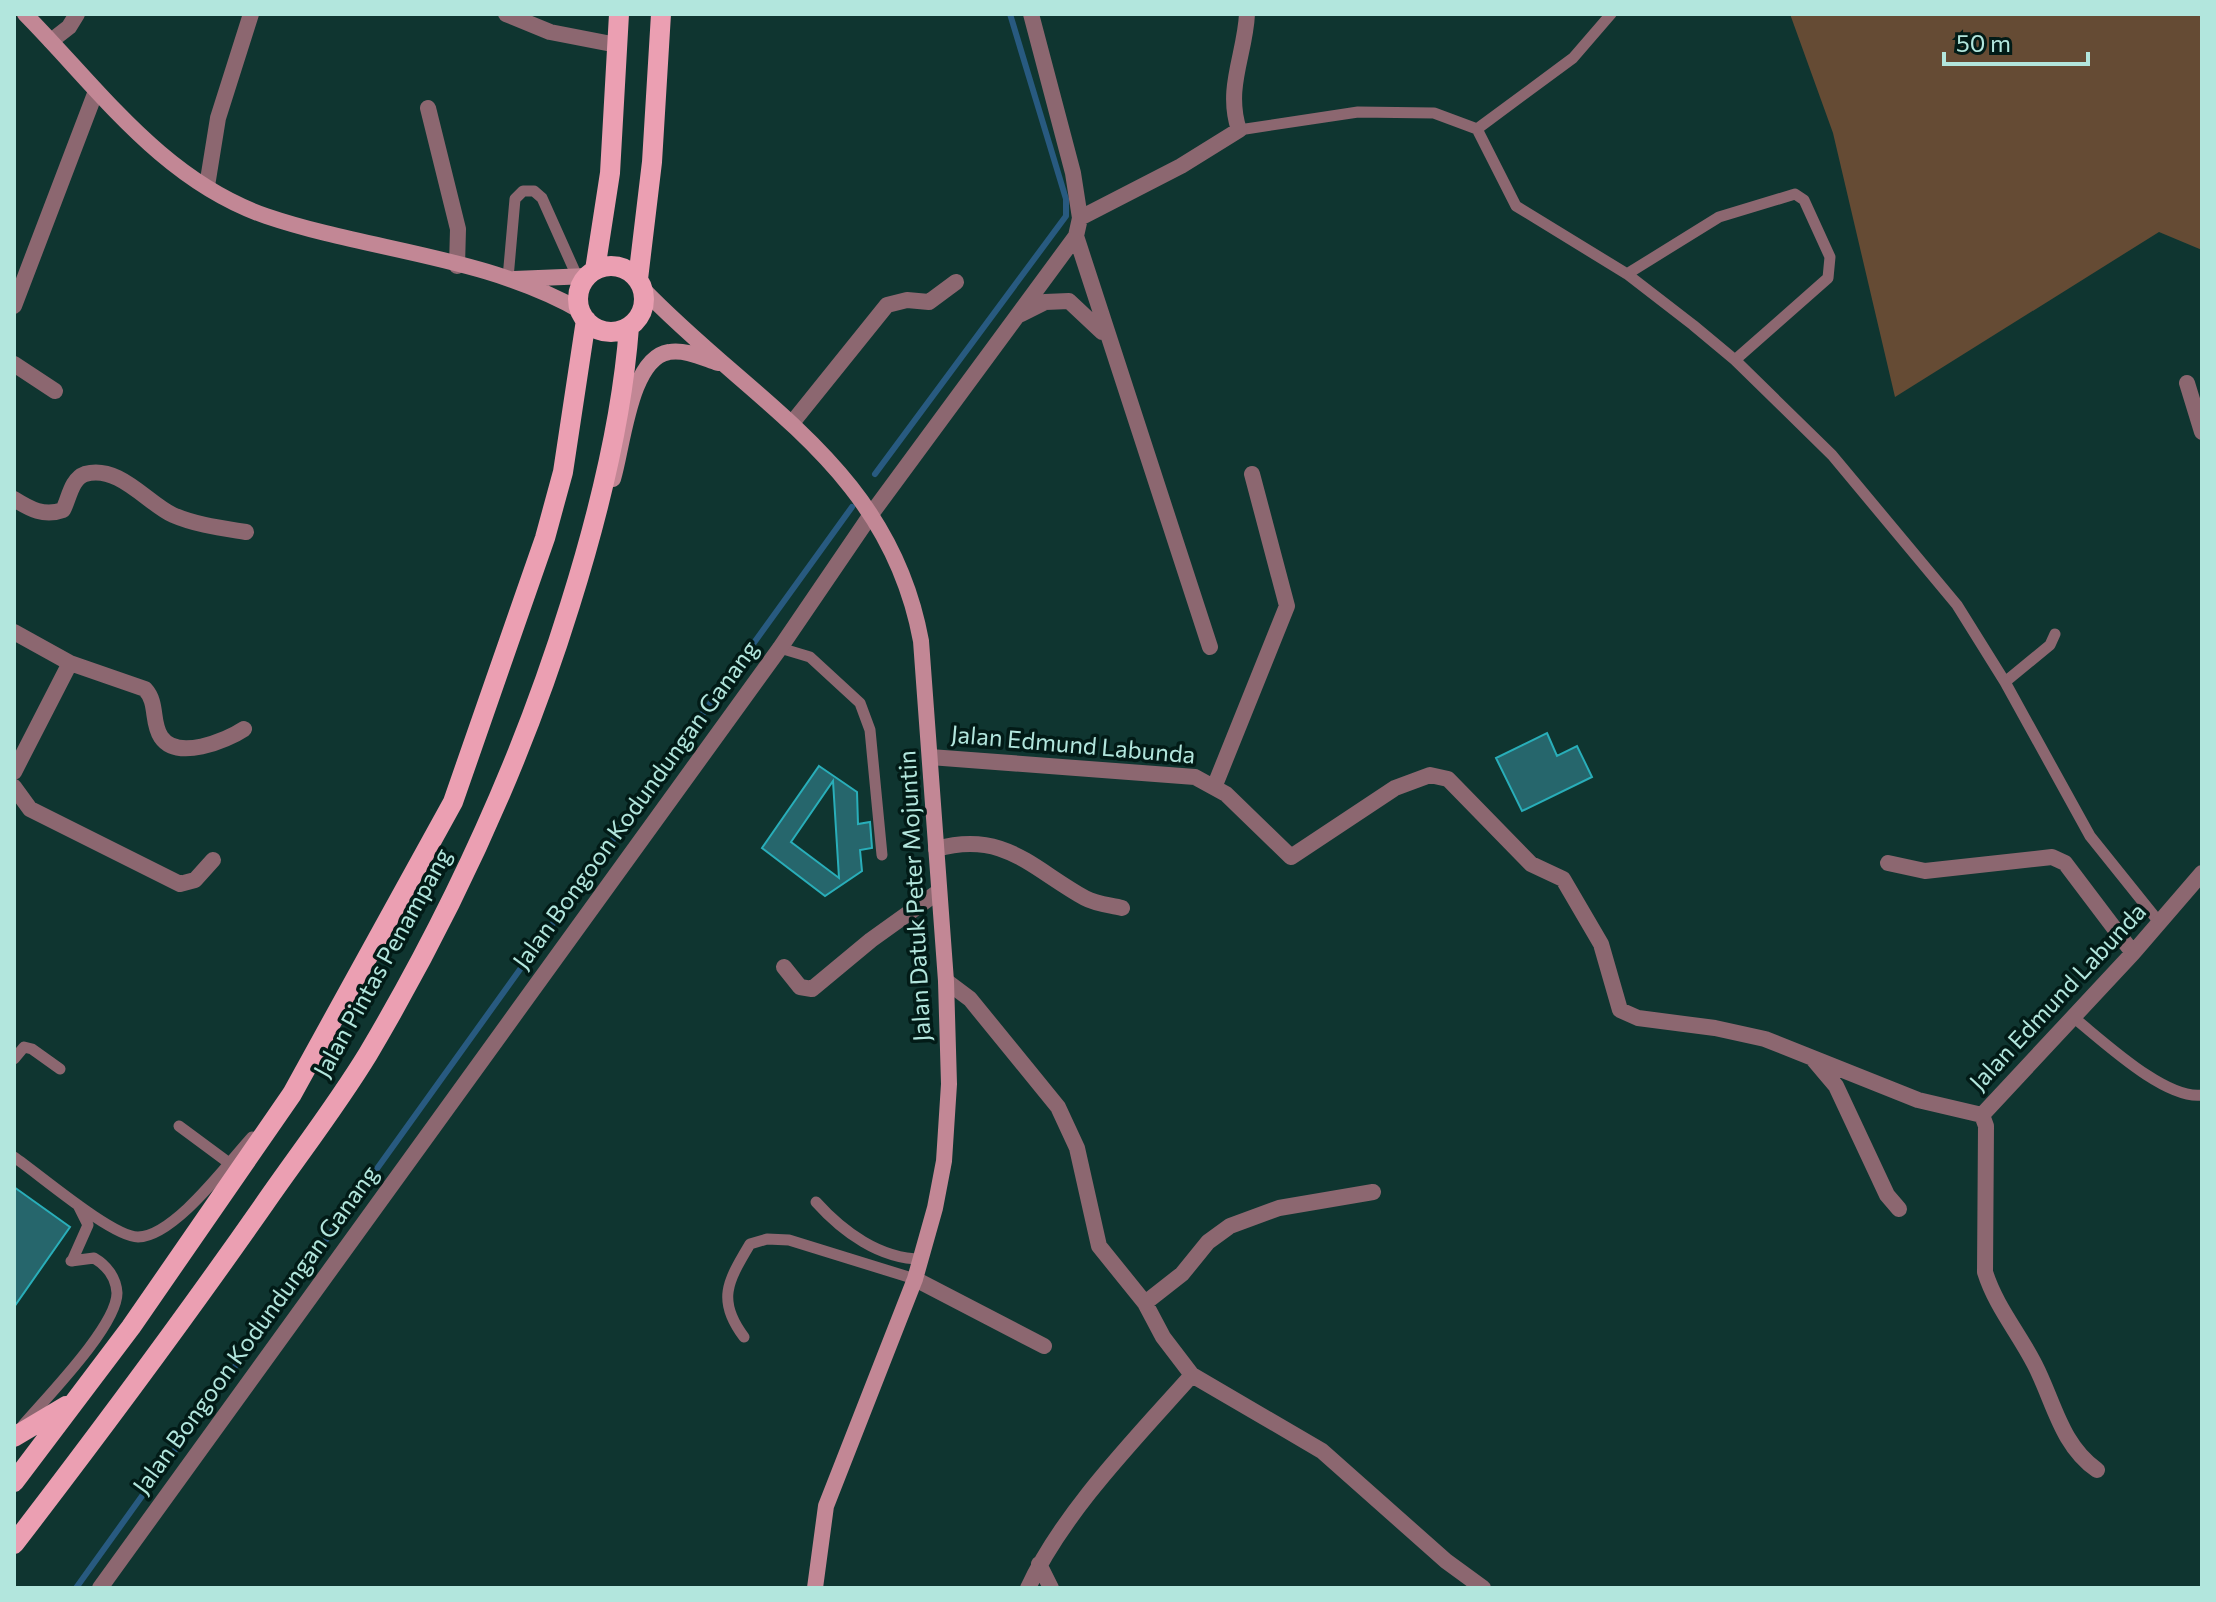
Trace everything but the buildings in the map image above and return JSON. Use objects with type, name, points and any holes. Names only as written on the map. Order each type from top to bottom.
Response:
[{"type":"main road","points":[[25,14],[143,140],[207,186],[266,215],[511,278],[583,316],[601,331],[620,331],[629,327],[643,308],[640,284],[652,162],[661,14]]},
{"type":"main road","points":[[583,316],[579,292],[610,173],[619,14]]},
{"type":"main road","points":[[511,278],[623,268],[640,284]]},
{"type":"main road","name":"Jalan Datuk Peter Mojuntin","points":[[640,284],[723,365],[765,397],[792,423],[846,477],[872,513],[914,602],[926,688],[946,981],[949,1084],[944,1161],[915,1279],[826,1506],[815,1588]]},
{"type":"main road","name":"Jalan Pintas Penampang","points":[[14,1482],[131,1327],[292,1094],[453,802],[549,525],[573,416],[583,316]]},
{"type":"main road","name":"Jalan Pintas Penampang","points":[[14,1544],[162,1349],[366,1056],[440,925],[513,770],[542,697],[594,518],[622,389],[629,327]]},
{"type":"main road","points":[[594,518],[609,494],[636,385],[650,361],[670,351],[723,365]]},
{"type":"main road","points":[[14,1437],[74,1402]]},
{"type":"street","points":[[51,41],[69,27],[77,14]]},
{"type":"street","points":[[207,186],[222,104],[251,14]]},
{"type":"street","points":[[506,14],[550,32],[617,45]]},
{"type":"street","name":"Jalan Bongoon Kodundungan Ganang","points":[[100,1588],[780,648],[872,513],[1076,236],[1080,218],[1073,173],[1031,14]]},
{"type":"street","points":[[1080,218],[1181,166],[1239,130],[1233,111],[1234,80],[1247,14]]},
{"type":"street","points":[[14,306],[21,269],[96,91]]},
{"type":"street","points":[[428,108],[458,229],[457,266]]},
{"type":"street","points":[[1076,236],[1106,336],[1210,647]]},
{"type":"street","points":[[792,423],[887,305],[907,300],[929,302],[956,282]]},
{"type":"street","points":[[1018,316],[1045,302],[1069,301],[1106,336]]},
{"type":"street","points":[[14,364],[55,391]]},
{"type":"street","points":[[2187,383],[2202,432]]},
{"type":"street","points":[[14,499],[31,509],[54,514],[63,510],[76,481],[83,475],[92,474],[136,486],[173,515],[197,524],[246,532]]},
{"type":"street","points":[[1215,785],[1287,606],[1252,474]]},
{"type":"street","points":[[14,632],[70,663],[145,689],[150,695],[160,736],[170,745],[196,746],[231,738],[244,729]]},
{"type":"street","points":[[14,772],[70,663]]},
{"type":"street","name":"Jalan Edmund Labunda","points":[[930,757],[1195,777],[1215,785],[1291,857],[1395,788],[1430,775],[1448,779],[1531,864],[1563,879],[1601,944],[1620,1010],[1638,1018],[1745,1033],[1918,1100],[1982,1115],[2133,953],[2202,873]]},
{"type":"street","points":[[14,787],[30,809],[180,884],[195,880],[213,860]]},
{"type":"street","points":[[936,849],[962,841],[999,848],[1020,855],[1089,900],[1122,908]]},
{"type":"street","points":[[1888,863],[1925,871],[2052,857],[2065,863],[2133,953]]},
{"type":"street","points":[[784,967],[800,987],[812,989],[871,940],[938,892]]},
{"type":"street","points":[[946,981],[970,999],[1063,1116],[1077,1148],[1094,1234],[1109,1261],[1145,1303],[1163,1337],[1192,1375],[1322,1451],[1446,1561],[1483,1588]]},
{"type":"street","points":[[1813,1059],[1836,1086],[1887,1195],[1899,1209]]},
{"type":"street","points":[[1982,1115],[1986,1126],[1985,1272],[2005,1317],[2035,1364],[2063,1430],[2080,1459],[2097,1470]]},
{"type":"street","points":[[1145,1303],[1182,1274],[1208,1242],[1230,1226],[1279,1208],[1373,1192]]},
{"type":"street","points":[[915,1279],[1044,1346]]},
{"type":"street","points":[[1028,1588],[1039,1564],[1106,1473],[1192,1375]]},
{"type":"street","points":[[1039,1564],[1051,1588]]},
{"type":"lane","points":[[1477,129],[1573,58],[1611,14]]},
{"type":"lane","points":[[1239,130],[1358,112],[1434,113],[1477,129],[1516,206],[1627,274],[1735,360],[1852,478],[1957,605],[2005,682],[2090,836],[2159,922]]},
{"type":"lane","points":[[511,278],[515,199],[523,191],[534,191],[542,198],[586,273]]},
{"type":"lane","points":[[1627,274],[1732,211],[1795,194],[1804,200],[1830,257],[1828,278],[1735,360]]},
{"type":"lane","points":[[2005,682],[2050,645],[2055,634]]},
{"type":"lane","points":[[780,648],[810,657],[860,703],[870,730],[882,855]]},
{"type":"lane","points":[[2073,1017],[2128,1061],[2180,1095],[2202,1095]]},
{"type":"lane","points":[[14,1059],[24,1047],[32,1049],[60,1069]]},
{"type":"lane","points":[[14,1157],[77,1204],[129,1236],[153,1234],[175,1220],[292,1094]]},
{"type":"lane","points":[[179,1126],[229,1163]]},
{"type":"lane","points":[[816,1202],[831,1219],[875,1248],[899,1259],[921,1259]]},
{"type":"lane","points":[[14,1437],[76,1364],[113,1313],[117,1293],[113,1276],[104,1264],[94,1258],[71,1261],[88,1225],[77,1204]]},
{"type":"lane","points":[[744,1337],[729,1316],[727,1306],[734,1270],[750,1244],[767,1239],[789,1240],[915,1279]]},
{"type":"shaded area","points":[[1790,14],[2202,14],[2202,250],[2159,232],[1895,397],[1833,133]]},
{"type":"waterway","points":[[875,474],[1066,216],[1066,199],[1010,14]]},
{"type":"waterway","points":[[675,752],[852,507]]},
{"type":"waterway","points":[[76,1588],[666,766]]}]
